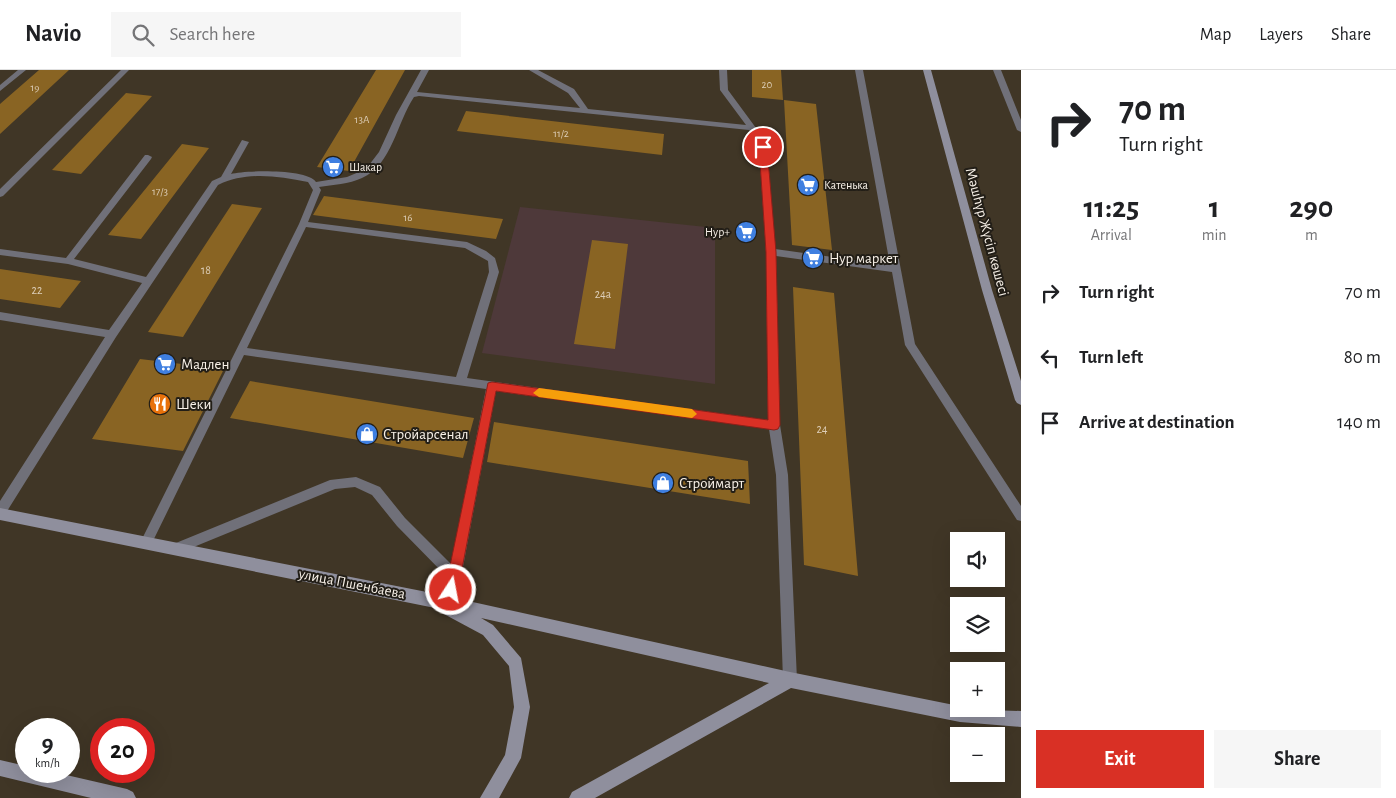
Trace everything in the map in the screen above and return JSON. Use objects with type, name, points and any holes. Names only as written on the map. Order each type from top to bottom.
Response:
[{"type":"main road","name":"Мәшһүр Жүсіп көшесі","points":[[927,70],[987,290],[1021,400]]},
{"type":"main road","name":"улица Пшенбаева","points":[[0,513],[432,600],[790,680],[960,714],[1021,719]]},
{"type":"main road","points":[[432,600],[488,630],[516,663],[522,707],[513,758],[489,798]]},
{"type":"main road","points":[[578,798],[790,680]]},
{"type":"main road","points":[[0,768],[126,798]]},
{"type":"lane","points":[[0,89],[22,70]]},
{"type":"lane","points":[[0,194],[125,70]]},
{"type":"lane","points":[[314,184],[361,176],[374,168],[405,105],[425,70]]},
{"type":"lane","points":[[533,70],[571,90],[586,111]]},
{"type":"lane","points":[[723,70],[724,90],[752,128],[763,147],[771,252],[774,425],[782,475],[790,680]]},
{"type":"lane","points":[[860,70],[910,345],[1021,516]]},
{"type":"lane","points":[[998,70],[1021,130]]},
{"type":"lane","points":[[412,95],[429,94],[752,128]]},
{"type":"lane","points":[[225,177],[245,142]]},
{"type":"lane","points":[[68,261],[148,157]]},
{"type":"lane","points":[[0,513],[112,334],[215,183],[225,177],[269,172],[311,180],[317,190],[303,224],[146,543]]},
{"type":"lane","points":[[303,224],[467,245],[483,252],[492,260],[494,272],[460,382]]},
{"type":"lane","points":[[0,252],[68,261],[148,281]]},
{"type":"lane","points":[[771,252],[896,269]]},
{"type":"lane","points":[[0,316],[112,334]]},
{"type":"lane","points":[[242,351],[774,425]]},
{"type":"lane","points":[[448,604],[492,386]]},
{"type":"lane","points":[[175,549],[334,484],[356,482],[376,491],[401,522],[454,576]]},
{"type":"shaded area","points":[[520,207],[715,228],[715,384],[482,353]]},
{"type":"building","points":[[39,70],[69,70],[0,134],[0,104]]},
{"type":"building","points":[[376,70],[405,70],[349,171],[317,167]]},
{"type":"building","points":[[752,70],[781,70],[783,100],[752,97]]},
{"type":"building","points":[[126,93],[152,96],[81,174],[52,170]]},
{"type":"building","points":[[784,100],[816,104],[832,250],[792,245]]},
{"type":"building","points":[[466,111],[664,134],[662,155],[457,131]]},
{"type":"building","points":[[182,144],[209,148],[141,239],[108,235]]},
{"type":"building","points":[[324,196],[503,219],[496,239],[313,215]]},
{"type":"building","points":[[232,204],[262,208],[183,337],[148,332]]},
{"type":"building","points":[[592,240],[628,244],[615,349],[574,344]]},
{"type":"building","points":[[0,269],[81,281],[60,308],[0,299]]},
{"type":"building","points":[[793,287],[834,293],[858,576],[804,565]]},
{"type":"building","name":"Шеки","points":[[140,359],[224,369],[183,451],[92,439]]},
{"type":"building","points":[[250,381],[474,418],[463,458],[230,418]]},
{"type":"building","points":[[494,422],[748,461],[750,504],[487,462]]},
{"type":"slow traffic","points":[[539,393],[692,414]]},
{"type":"place","name":"Шакар","points":[[333,167]]},
{"type":"place","name":"Катенька","points":[[808,185]]},
{"type":"place","name":"Нур+","points":[[746,232]]},
{"type":"place","name":"Нур маркет","points":[[813,258]]},
{"type":"place","name":"Мадлен","points":[[165,364]]},
{"type":"place","name":"Шеки","points":[[160,404]]},
{"type":"place","name":"Стройарсенал","points":[[367,434]]},
{"type":"place","name":"Строймарт","points":[[663,483]]},
{"type":"route","points":[[451,590],[492,386],[774,425],[771,252],[763,147]]}]
